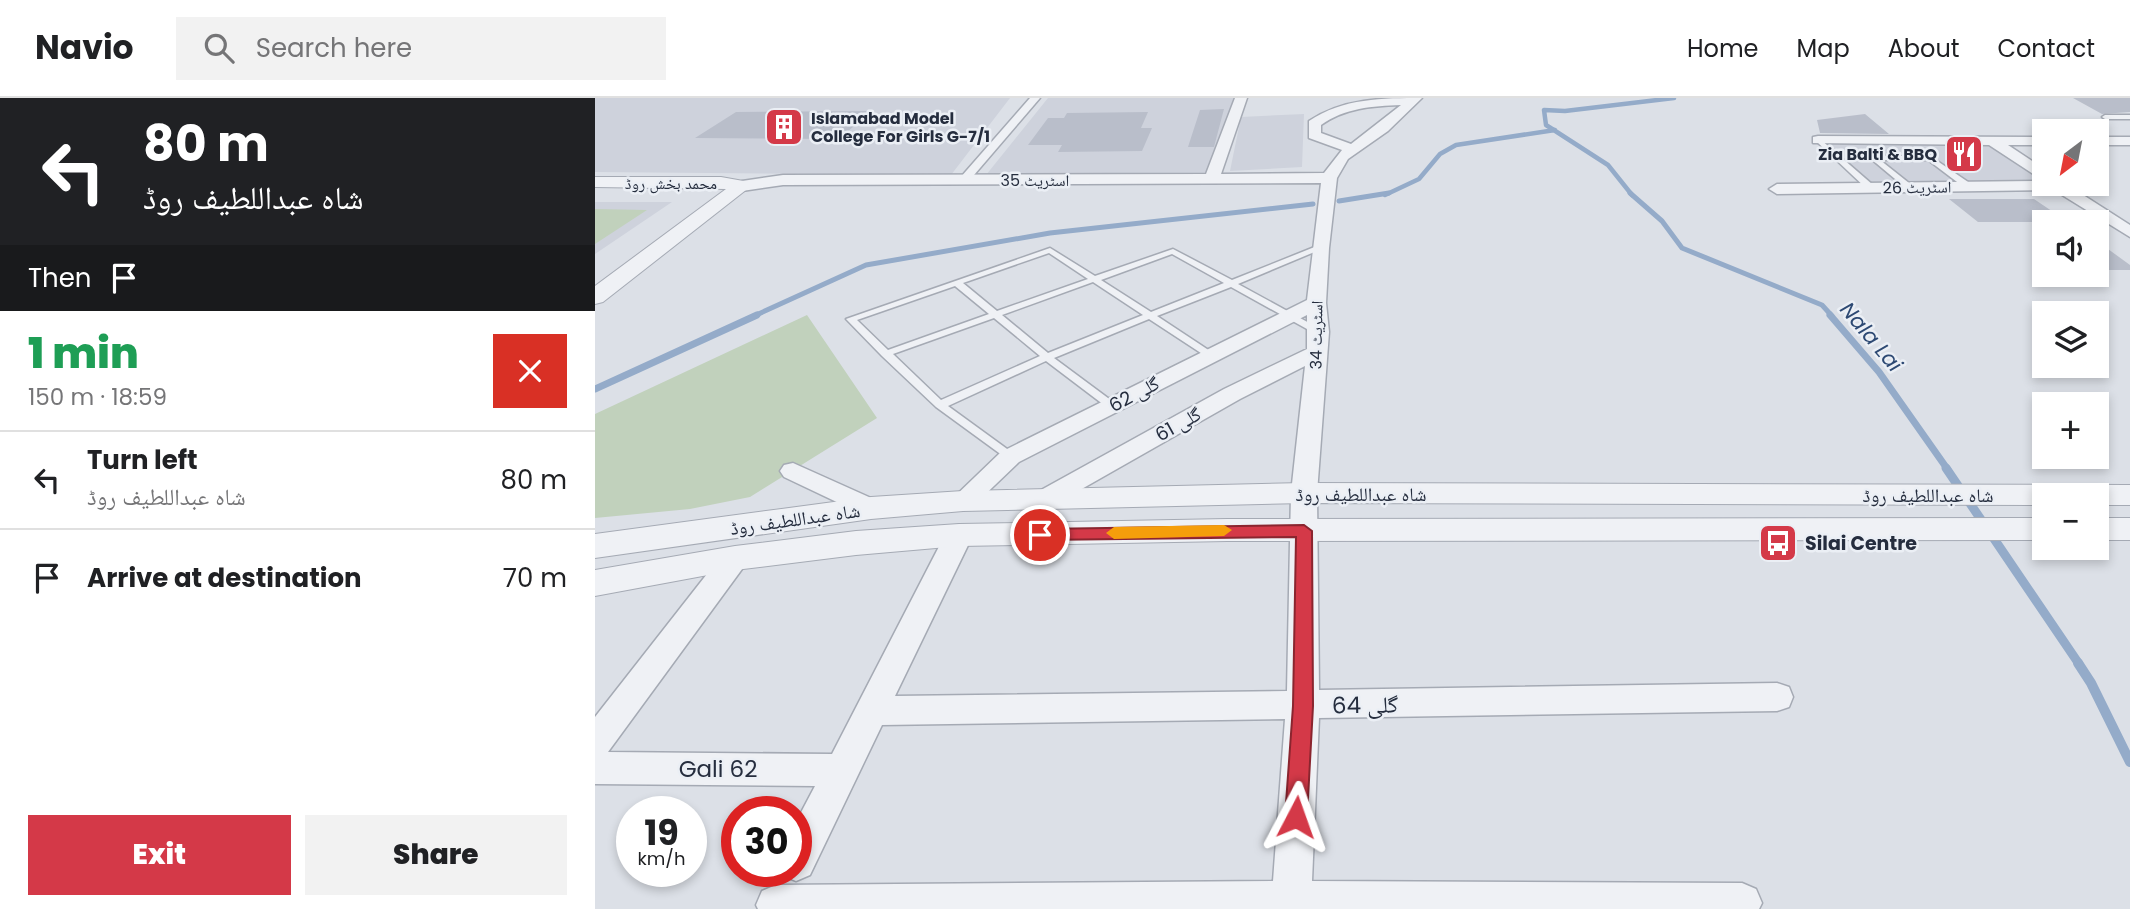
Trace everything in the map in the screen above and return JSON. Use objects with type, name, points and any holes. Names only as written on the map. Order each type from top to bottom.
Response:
[{"type":"street","points":[[964,180],[1035,98]]},
{"type":"street","points":[[1212,179],[1241,98]]},
{"type":"street","points":[[1329,178],[1343,156],[1415,100]]},
{"type":"street","points":[[1354,149],[1314,135],[1314,124],[1324,116],[1356,106],[1415,100]]},
{"type":"street","points":[[1818,140],[2032,141]]},
{"type":"street","points":[[2109,141],[2130,141]]},
{"type":"street","points":[[1994,142],[2032,168]]},
{"type":"street","name":"اسٹریٹ 35","points":[[741,188],[783,180],[1329,178]]},
{"type":"street","name":"اسٹریٹ 34","points":[[1291,901],[1303,706],[1304,494],[1318,342],[1316,303],[1320,248],[1329,178]]},
{"type":"street","name":"محمد بخش روڈ","points":[[595,182],[721,183],[741,188]]},
{"type":"street","name":"اسٹریٹ 26","points":[[1777,189],[2032,185]]},
{"type":"street","points":[[595,297],[741,188]]},
{"type":"street","name":"محمد بخش روڈ","points":[[595,195],[689,196],[699,200],[595,272]]},
{"type":"street","points":[[2075,196],[2130,232]]},
{"type":"street","name":"گلی 62","points":[[963,500],[1010,457],[1316,303]]},
{"type":"street","name":"گلی 61","points":[[1041,501],[1232,394],[1318,342]]},
{"type":"street","points":[[793,471],[871,508]]},
{"type":"street","name":"شاہ عبداللطیف روڈ","points":[[595,546],[871,508],[963,500],[1041,501],[1304,494],[2032,495]]},
{"type":"street","name":"شاہ عبداللطیف روڈ","points":[[2109,495],[2130,495]]},
{"type":"street","name":"شاہ عبداللطیف روڈ","points":[[595,583],[735,558],[856,543],[959,535],[2032,529]]},
{"type":"street","points":[[812,829],[959,535]]},
{"type":"street","points":[[595,743],[735,558]]},
{"type":"street","name":"گلی 64","points":[[869,711],[1777,697]]},
{"type":"street","name":"Gali 62","points":[[595,768],[840,770]]},
{"type":"street","points":[[780,895],[1742,903]]},
{"type":"lane","points":[[2105,117],[2130,117]]},
{"type":"lane","points":[[1818,140],[1870,187]]},
{"type":"lane","points":[[1910,187],[1873,158],[1928,157],[1968,186]]},
{"type":"lane","points":[[940,405],[1047,357],[1320,248]]},
{"type":"lane","points":[[1010,457],[940,405],[851,319],[1050,250],[1210,355]]},
{"type":"lane","points":[[885,354],[1173,251],[1291,317],[1318,342]]},
{"type":"lane","points":[[956,282],[1112,406]]},
{"type":"shaded area","points":[[595,98],[1010,98],[951,175],[595,172]]},
{"type":"shaded area","points":[[1048,98],[1235,98],[1214,174],[986,175]]},
{"type":"shaded area","points":[[1304,114],[1302,167],[1230,171],[1241,117]]},
{"type":"shaded area","points":[[1828,144],[1992,145],[2032,173],[2032,182],[1874,185]]},
{"type":"shaded area","points":[[595,202],[672,202],[595,254]]},
{"type":"green space","points":[[595,209],[647,210],[595,244]]},
{"type":"green space","points":[[807,315],[877,418],[750,497],[690,509],[595,518],[595,414]]},
{"type":"building","points":[[2073,98],[2130,98],[2130,112],[2102,114]]},
{"type":"building","points":[[1224,109],[1214,147],[1188,147],[1200,110]]},
{"type":"building","name":"Islamabad Model College For Girls G-7/1","points":[[873,111],[838,139],[695,138],[736,112]]},
{"type":"building","points":[[1148,112],[1141,128],[1152,128],[1142,151],[1058,152],[1062,145],[1028,145],[1048,118],[1064,118],[1067,113]]},
{"type":"building","points":[[1865,114],[1889,134],[1820,133],[1817,120]]},
{"type":"building","points":[[1949,199],[2034,199],[2050,210],[2032,210],[2032,222],[1978,222]]},
{"type":"building","points":[[2109,250],[2130,265],[2130,270],[2109,270]]},
{"type":"waterway","name":"Nala Lai","points":[[1554,130],[1546,125],[1544,110],[1565,111],[1674,98]]},
{"type":"waterway","points":[[1385,195],[1419,179],[1440,154],[1456,145],[1554,130]]},
{"type":"waterway","name":"Nala Lai","points":[[1554,130],[1608,165],[1631,194]]},
{"type":"waterway","points":[[1339,201],[1389,193]]},
{"type":"waterway","name":"Nala Lai","points":[[1631,194],[1662,221],[1682,248],[1822,305],[1832,316]]},
{"type":"waterway","points":[[754,316],[866,265],[1050,233],[1313,204]]},
{"type":"waterway","points":[[595,389],[757,315]]},
{"type":"waterway","name":"Nala Lai","points":[[1830,315],[1879,372],[1948,470]]},
{"type":"waterway","name":"Nala Lai","points":[[1946,468],[2079,664]]},
{"type":"waterway","name":"Nala Lai","points":[[2078,663],[2091,683],[2130,762]]},
{"type":"slow traffic","points":[[1114,533],[1224,530]]},
{"type":"place","name":"Islamabad Model College For Girls G-7/1","points":[[784,127]]},
{"type":"place","name":"Zia Balti & BBQ","points":[[1964,154]]},
{"type":"place","name":"Silai Centre","points":[[1778,543]]},
{"type":"route","points":[[1040,535],[1227,530],[1304,531],[1303,706],[1296,817]]}]
